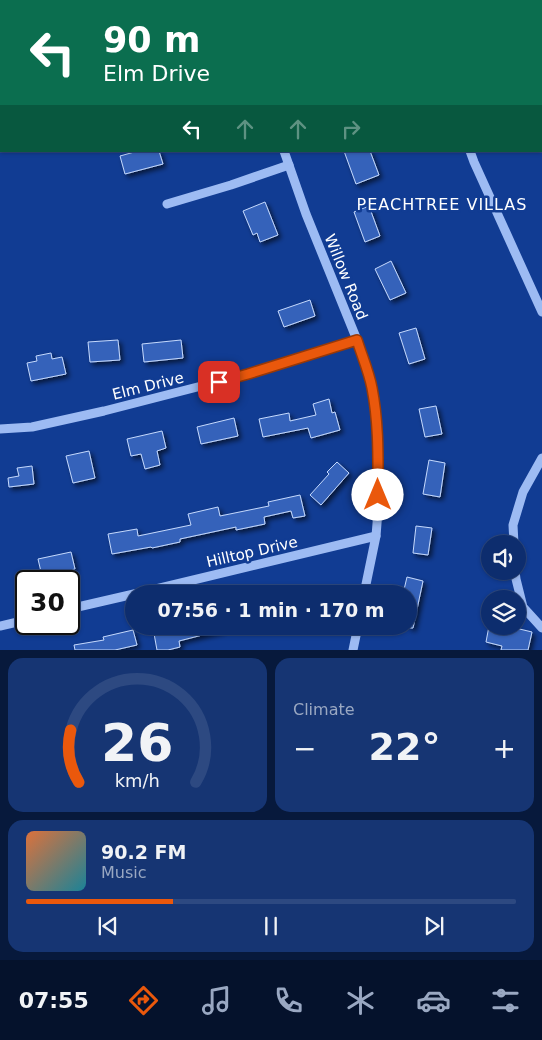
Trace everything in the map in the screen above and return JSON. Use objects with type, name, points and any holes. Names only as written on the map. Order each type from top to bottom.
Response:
[{"type":"street","name":"Willow Road","points":[[284,152],[306,214],[357,340],[372,387],[378,432],[378,511],[376,536],[366,585]]},
{"type":"street","points":[[470,152],[542,312]]},
{"type":"street","points":[[167,204],[289,165]]},
{"type":"street","name":"Elm Drive","points":[[0,429],[32,427],[98,412],[248,374],[357,340]]},
{"type":"street","points":[[514,535],[513,525],[523,492],[542,458]]},
{"type":"street","name":"Hilltop Drive","points":[[172,585],[376,536]]},
{"type":"street","points":[[516,580],[523,607],[542,628]]},
{"type":"street","name":"Hilltop Drive","points":[[80,607],[125,596]]},
{"type":"street","points":[[0,626],[15,623]]},
{"type":"street","points":[[353,650],[356,635]]},
{"type":"building","points":[[134,152],[159,152],[163,164],[125,174],[120,156]]},
{"type":"building","points":[[344,152],[370,152],[379,175],[356,184]]},
{"type":"building","points":[[265,202],[278,235],[260,242],[257,233],[253,235],[243,211]]},
{"type":"building","points":[[369,206],[380,236],[365,242],[354,212]]},
{"type":"building","points":[[391,261],[406,293],[390,300],[375,269]]},
{"type":"building","points":[[310,300],[315,316],[284,327],[278,311]]},
{"type":"building","points":[[416,328],[425,359],[409,364],[399,333]]},
{"type":"building","points":[[118,340],[120,360],[90,362],[88,342]]},
{"type":"building","points":[[181,340],[183,358],[144,362],[142,344]]},
{"type":"building","points":[[51,353],[52,359],[62,357],[66,374],[31,381],[27,363],[37,361],[36,356]]},
{"type":"building","points":[[329,399],[332,413],[335,412],[340,430],[311,438],[308,428],[263,437],[259,419],[289,413],[290,421],[316,415],[313,404]]},
{"type":"building","points":[[436,406],[442,434],[425,437],[419,409]]},
{"type":"building","points":[[234,418],[238,436],[201,444],[197,427]]},
{"type":"building","points":[[162,431],[166,448],[157,451],[160,465],[145,469],[141,454],[131,456],[127,439]]},
{"type":"building","points":[[89,451],[95,478],[73,483],[66,456]]},
{"type":"building","points":[[429,460],[445,463],[440,497],[423,494]]},
{"type":"building","points":[[337,462],[349,473],[321,505],[310,495]]},
{"type":"building","points":[[32,466],[34,484],[9,487],[8,478],[19,476],[17,468]]},
{"type":"building","points":[[300,495],[305,516],[293,518],[291,511],[264,517],[265,524],[236,530],[236,527],[180,539],[180,542],[112,554],[108,534],[137,529],[138,536],[191,525],[188,514],[218,507],[220,516],[269,506],[268,502]]},
{"type":"building","points":[[416,526],[432,528],[428,555],[413,553]]},
{"type":"building","points":[[71,552],[75,569],[41,570],[38,559]]},
{"type":"building","points":[[407,577],[423,581],[417,609],[417,585],[405,585]]},
{"type":"building","points":[[526,631],[532,632],[528,650],[501,650],[502,646],[486,642],[487,635],[526,635]]},
{"type":"building","points":[[125,632],[125,635],[134,635],[137,645],[115,650],[75,650],[74,645],[104,640],[103,637]]},
{"type":"building","points":[[154,635],[202,635],[179,641],[180,647],[157,650]]},
{"type":"district","name":"PEACHTREE VILLAS","points":[[442,204]]},
{"type":"route","points":[[219,382],[357,340],[372,387],[374,400],[378,432],[378,495]]}]
